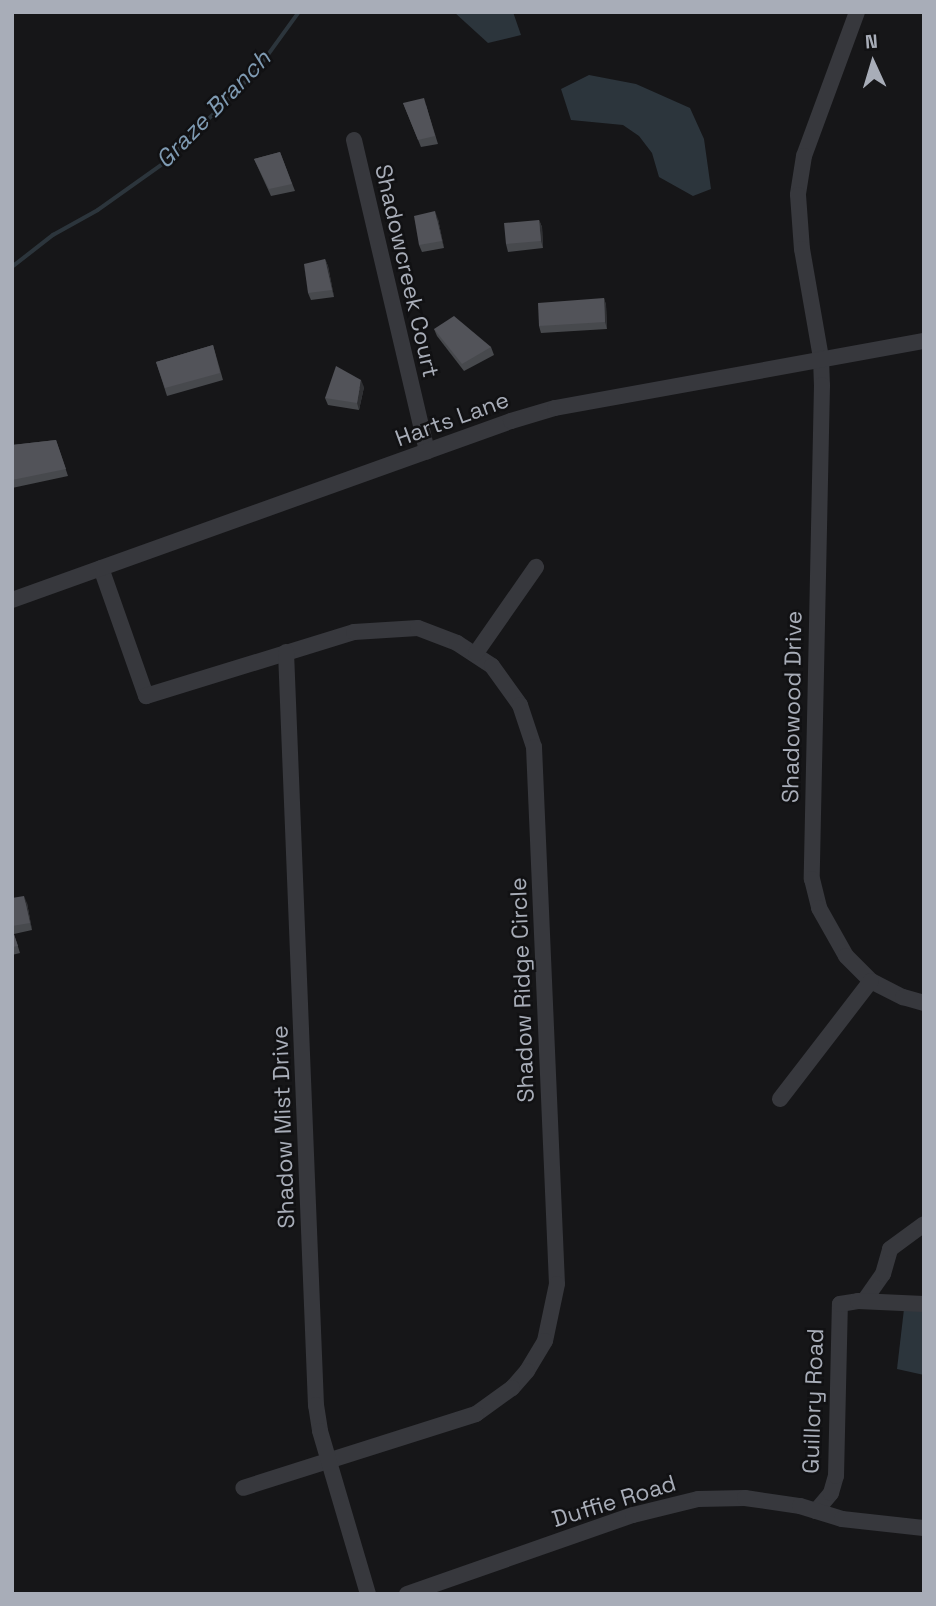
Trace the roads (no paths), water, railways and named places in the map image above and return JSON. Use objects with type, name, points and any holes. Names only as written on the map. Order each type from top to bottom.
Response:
[{"type":"street","name":"Shadowood Drive","points":[[857,12],[804,156],[800,183],[802,249],[821,358],[812,879],[819,908],[837,944],[871,981],[903,997],[924,1003]]},
{"type":"street","name":"Shadowcreek Court","points":[[354,140],[427,452]]},
{"type":"street","name":"Harts Lane","points":[[12,600],[555,408],[924,341]]},
{"type":"street","points":[[476,653],[536,567]]},
{"type":"street","name":"Shadow Ridge Circle","points":[[102,568],[146,696],[354,632],[400,627],[431,632],[476,653],[492,666],[514,694],[526,719],[534,747],[556,1300],[539,1352],[512,1388],[495,1402],[461,1420],[243,1488]]},
{"type":"street","name":"Shadow Mist Drive","points":[[286,652],[316,1405],[329,1462],[368,1594]]},
{"type":"street","points":[[780,1100],[871,981]]},
{"type":"street","points":[[861,1301],[883,1274],[890,1249],[924,1224]]},
{"type":"street","points":[[861,1301],[924,1304]]},
{"type":"street","name":"Guillory Road","points":[[816,1511],[831,1493],[836,1476],[841,1304],[861,1301]]},
{"type":"street","name":"Duffie Road","points":[[407,1594],[672,1504],[698,1499],[745,1499],[816,1511],[842,1519],[924,1528]]},
{"type":"waterway","name":"Graze Branch","points":[[12,267],[53,235],[98,210],[167,161],[257,70],[299,12]]}]
